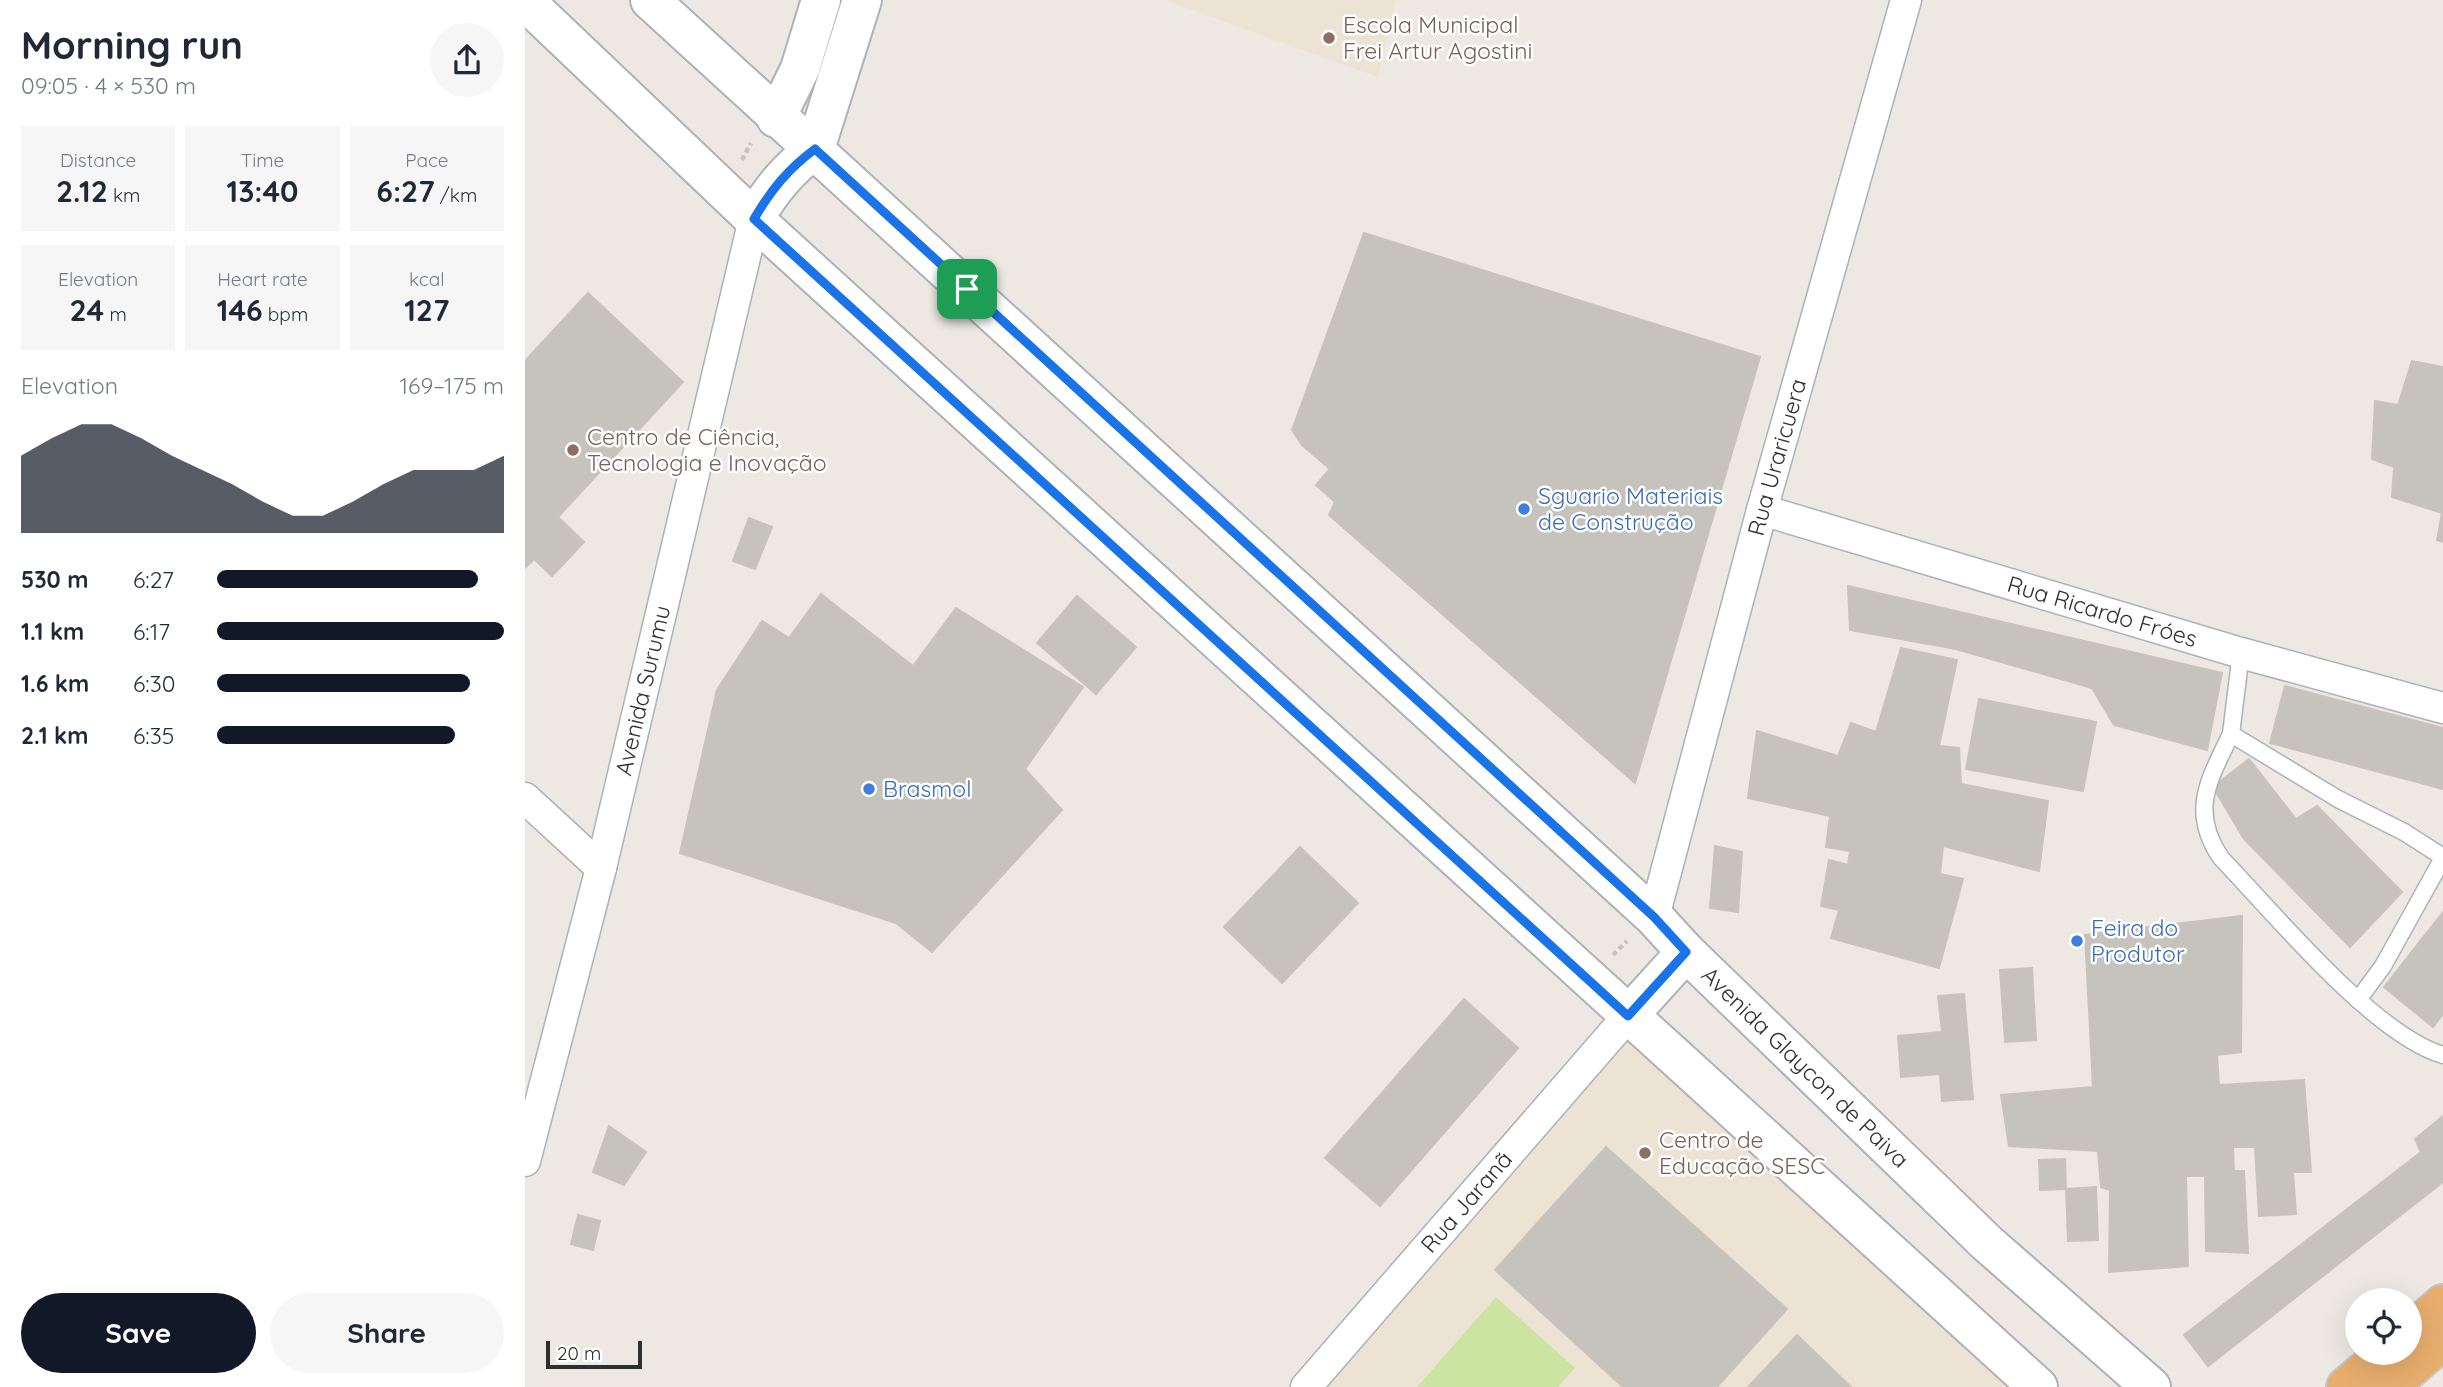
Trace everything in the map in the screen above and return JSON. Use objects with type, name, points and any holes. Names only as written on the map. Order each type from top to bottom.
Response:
[{"type":"highway","points":[[2422,1322],[2443,1304]]},
{"type":"highway","points":[[2388,1387],[2443,1340]]},
{"type":"highway","points":[[2346,1387],[2372,1365]]},
{"type":"main road","name":"Avenida Glaycon de Paiva","points":[[650,0],[766,125],[815,149],[1654,917],[1686,952],[1987,1243],[2151,1387]]},
{"type":"main road","points":[[766,125],[800,69],[821,0]]},
{"type":"main road","points":[[754,219],[772,188],[794,164],[815,149],[862,0]]},
{"type":"main road","points":[[525,1],[754,219],[2038,1387]]},
{"type":"main road","points":[[1628,1016],[1686,952]]},
{"type":"street","name":"Rua Uraricuera","points":[[1654,917],[1762,510],[1906,0]]},
{"type":"street","name":"Avenida Surumu","points":[[525,1160],[601,868],[754,219]]},
{"type":"street","name":"Rua Ricardo Fróes","points":[[1762,510],[2241,653],[2443,708]]},
{"type":"street","points":[[525,797],[601,868]]},
{"type":"street","name":"Rua Jaranã","points":[[1306,1387],[1628,1016]]},
{"type":"lane","points":[[2241,653],[2231,734],[2210,779],[2202,813],[2209,841],[2221,858],[2358,1000],[2417,1044],[2443,1055]]},
{"type":"lane","points":[[2231,734],[2338,799],[2404,832],[2443,858],[2383,966],[2358,1000]]},
{"type":"path","points":[[739,166],[766,125]]},
{"type":"shaded area","name":"Escola Municipal Frei Artur Agostini","points":[[1165,0],[1396,0],[1378,77]]},
{"type":"shaded area","name":"Centro de Educação SESC","points":[[1630,1019],[2038,1387],[1305,1387]]},
{"type":"green space","points":[[1496,1297],[1575,1368],[1558,1387],[1417,1387]]},
{"type":"building","name":"Sguario Materiais de Construção","points":[[1364,233],[1760,357],[1635,783],[1329,515],[1335,502],[1316,485],[1330,469],[1302,445],[1292,430]]},
{"type":"building","name":"Centro de Ciência, Tecnologia e Inovação","points":[[588,293],[683,382],[558,517],[584,542],[552,576],[534,559],[525,568],[525,361]]},
{"type":"building","points":[[2412,361],[2443,367],[2443,542],[2437,540],[2442,513],[2392,497],[2394,467],[2372,459],[2375,401],[2398,405]]},
{"type":"building","points":[[749,518],[772,527],[755,569],[733,561]]},
{"type":"building","points":[[1848,586],[2222,673],[2207,750],[2114,725],[2092,688],[1956,649],[1850,630]]},
{"type":"building","name":"Brasmol","points":[[821,594],[913,666],[956,608],[1083,687],[1025,769],[1062,810],[932,952],[896,923],[680,853],[717,690],[762,621],[789,638]]},
{"type":"building","points":[[1077,596],[1136,647],[1096,694],[1037,643]]},
{"type":"building","points":[[1901,648],[1957,660],[1939,746],[1959,748],[1961,784],[2048,801],[2039,871],[1943,846],[1940,874],[1963,879],[1939,968],[1831,938],[1839,910],[1821,906],[1829,860],[1848,865],[1850,851],[1826,847],[1830,816],[1748,798],[1757,731],[1838,756],[1851,723],[1876,732]]},
{"type":"building","points":[[2285,686],[2443,728],[2443,789],[2270,743]]},
{"type":"building","points":[[1979,699],[2096,722],[2083,791],[1966,769]]},
{"type":"building","points":[[2249,759],[2296,819],[2317,806],[2402,892],[2350,947],[2244,839],[2213,787]]},
{"type":"building","points":[[1715,846],[1742,852],[1738,912],[1710,908]]},
{"type":"building","points":[[1300,847],[1358,903],[1282,983],[1224,927]]},
{"type":"building","points":[[2443,912],[2443,1014],[2433,1027],[2384,987]]},
{"type":"building","points":[[2242,916],[2241,1052],[2217,1055],[2219,1085],[2304,1080],[2311,1172],[2293,1172],[2296,1214],[2259,1216],[2255,1147],[2233,1147],[2234,1171],[2244,1171],[2248,1253],[2206,1251],[2205,1176],[2186,1176],[2188,1266],[2109,1272],[2110,1190],[2101,1187],[2098,1151],[2009,1146],[2001,1095],[2093,1087],[2085,935]]},
{"type":"building","points":[[2032,968],[2036,1040],[2005,1042],[2000,970]]},
{"type":"building","points":[[1964,994],[1973,1099],[1942,1101],[1940,1074],[1901,1077],[1898,1036],[1942,1032],[1938,996]]},
{"type":"building","points":[[1464,999],[1518,1048],[1380,1206],[1325,1158]]},
{"type":"building","points":[[2443,1116],[2443,1182],[2208,1366],[2184,1335],[2421,1152],[2415,1139]]},
{"type":"building","points":[[609,1126],[646,1152],[624,1185],[593,1172]]},
{"type":"building","points":[[1606,1147],[1787,1309],[1717,1387],[1623,1387],[1495,1270]]},
{"type":"building","points":[[2065,1159],[2066,1189],[2040,1190],[2039,1160]]},
{"type":"building","points":[[2096,1187],[2098,1240],[2068,1241],[2066,1189]]},
{"type":"building","points":[[578,1215],[600,1221],[593,1250],[571,1244]]},
{"type":"building","points":[[1797,1335],[1851,1387],[1748,1387]]},
{"type":"place","name":"Escola Municipal Frei Artur Agostini","points":[[1329,38]]},
{"type":"place","name":"Centro de Ciência, Tecnologia e Inovação","points":[[573,450]]},
{"type":"place","name":"Sguario Materiais de Construção","points":[[1524,509]]},
{"type":"place","name":"Brasmol","points":[[869,789]]},
{"type":"place","name":"Feira do Produtor","points":[[2077,941]]},
{"type":"place","name":"Centro de Educação SESC","points":[[1645,1153]]},
{"type":"route","points":[[815,149],[967,289],[1654,917],[1686,952],[1628,1016],[754,219],[772,188],[794,164],[815,149]]}]
